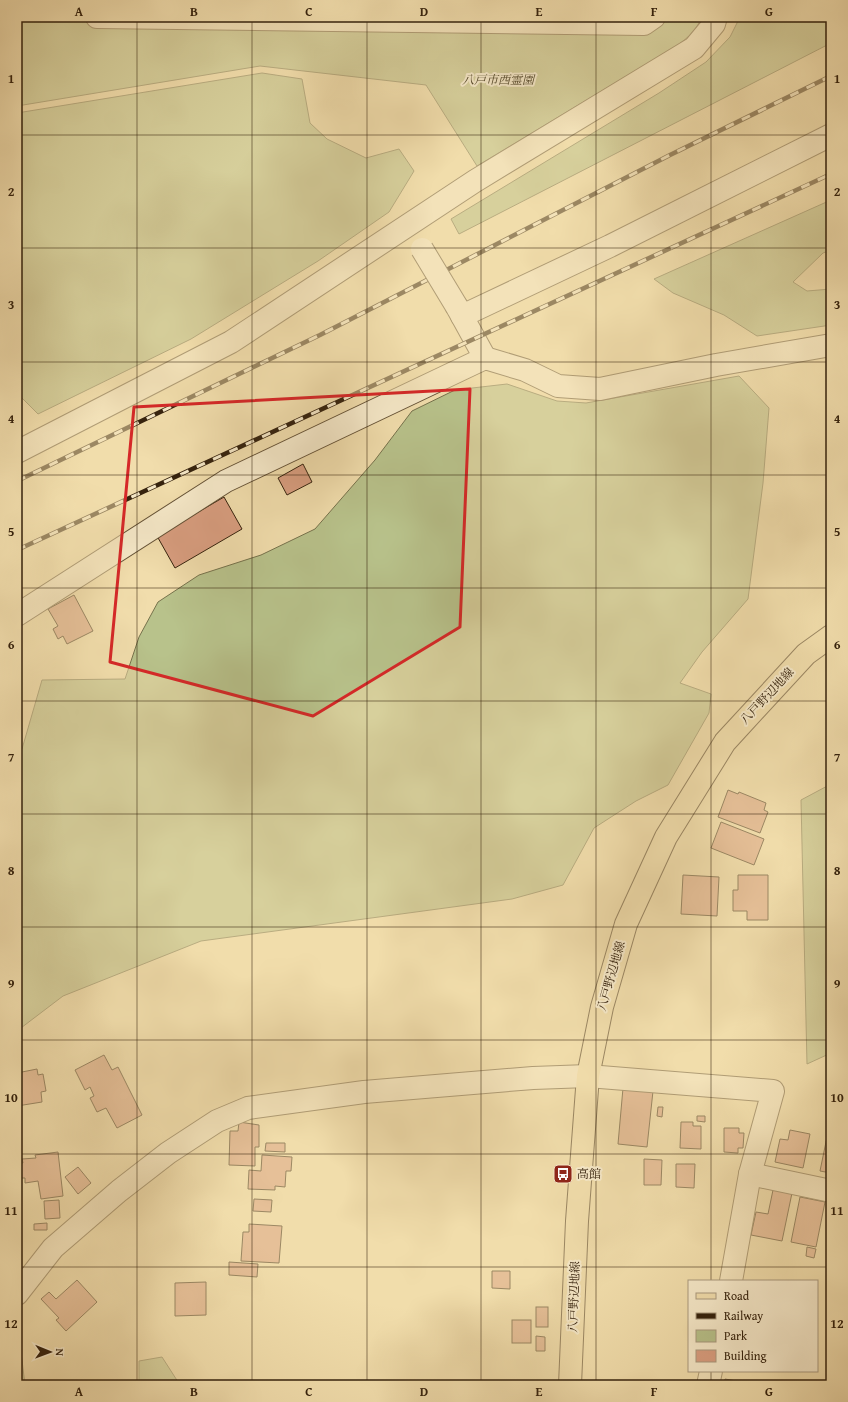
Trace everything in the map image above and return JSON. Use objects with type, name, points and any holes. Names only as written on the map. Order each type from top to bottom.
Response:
[{"type":"main road","name":"八戸野辺地線","points":[[570,1385],[577,1220],[588,1076],[602,1007],[626,924],[666,837],[725,742],[806,654],[831,636]]},
{"type":"street","points":[[97,17],[380,19],[644,24],[654,17]]},
{"type":"street","points":[[17,452],[231,342],[475,181],[694,48],[714,24],[716,17]]},
{"type":"street","points":[[459,311],[617,242],[831,135]]},
{"type":"street","points":[[408,226],[459,311],[485,358]]},
{"type":"street","points":[[17,615],[226,481],[485,358],[525,370],[558,386],[600,389],[716,365],[831,345]]},
{"type":"street","points":[[17,1294],[53,1248],[119,1191],[168,1153],[217,1121],[248,1108],[364,1092],[533,1078],[588,1076],[773,1091],[750,1174],[731,1280]]},
{"type":"street","points":[[750,1174],[831,1191]]},
{"type":"street","points":[[708,1385],[711,1372]]},
{"type":"highlighted area","points":[[470,389],[460,627],[313,716],[110,662],[134,407]]},
{"type":"green space","name":"八戸市西霊園","points":[[17,17],[702,17],[694,32],[678,45],[477,166],[426,85],[260,66],[17,106]]},
{"type":"green space","points":[[740,17],[831,17],[831,43],[459,234],[451,219],[659,93],[706,62],[730,37]]},
{"type":"green space","points":[[262,73],[302,79],[310,123],[327,139],[366,158],[399,149],[414,171],[389,212],[318,261],[191,339],[38,414],[17,393],[17,113]]},
{"type":"green space","points":[[831,200],[831,250],[823,253],[793,282],[807,291],[831,289],[831,325],[757,336],[724,315],[673,293],[654,279]]},
{"type":"green space","points":[[739,376],[769,408],[763,483],[748,599],[702,652],[680,683],[711,694],[709,713],[668,785],[636,801],[594,828],[563,885],[512,899],[201,941],[63,996],[17,1031],[17,751],[22,749],[42,680],[125,679],[139,637],[158,602],[199,575],[261,555],[315,529],[375,460],[412,411],[455,390],[507,384],[557,401],[586,403]]},
{"type":"green space","points":[[831,784],[831,1053],[807,1064],[801,800]]},
{"type":"green space","points":[[17,1329],[19,1336],[25,1385],[17,1385]]},
{"type":"green space","points":[[162,1357],[180,1385],[139,1385],[139,1361]]},
{"type":"building","points":[[303,464],[312,482],[287,495],[278,478]]},
{"type":"building","points":[[224,497],[242,529],[175,568],[157,536]]},
{"type":"building","points":[[74,595],[93,631],[67,644],[63,636],[58,639],[53,629],[58,626],[48,609]]},
{"type":"building","points":[[728,790],[738,794],[739,792],[766,803],[764,810],[768,812],[760,833],[718,817]]},
{"type":"building","points":[[721,822],[764,839],[754,865],[711,848]]},
{"type":"building","points":[[683,875],[719,877],[717,916],[681,914]]},
{"type":"building","points":[[738,875],[768,875],[768,920],[747,920],[747,911],[733,911],[733,890],[738,890]]},
{"type":"building","points":[[104,1055],[112,1070],[118,1067],[142,1115],[117,1128],[106,1108],[97,1112],[90,1098],[94,1096],[90,1087],[85,1090],[75,1070]]},
{"type":"building","points":[[37,1069],[38,1075],[43,1074],[46,1091],[41,1092],[42,1102],[17,1106],[17,1073]]},
{"type":"building","points":[[623,1088],[653,1091],[647,1147],[618,1144]]},
{"type":"building","points":[[658,1107],[663,1107],[662,1117],[657,1116]]},
{"type":"building","points":[[697,1116],[705,1116],[705,1122],[697,1121]]},
{"type":"building","points":[[239,1122],[259,1125],[259,1147],[255,1147],[255,1166],[229,1165],[230,1131],[238,1131]]},
{"type":"building","points":[[681,1122],[693,1122],[693,1126],[701,1126],[701,1149],[680,1148]]},
{"type":"building","points":[[724,1128],[739,1128],[739,1133],[744,1133],[743,1148],[738,1148],[738,1153],[724,1152]]},
{"type":"building","points":[[790,1130],[810,1134],[803,1168],[775,1162],[780,1139],[788,1140]]},
{"type":"building","points":[[827,1137],[831,1138],[831,1173],[820,1171]]},
{"type":"building","points":[[266,1143],[285,1143],[285,1152],[265,1151]]},
{"type":"building","points":[[58,1152],[63,1196],[41,1199],[38,1181],[25,1183],[25,1178],[20,1178],[18,1163],[23,1163],[22,1159],[36,1158],[35,1155]]},
{"type":"building","points":[[262,1155],[292,1157],[291,1171],[286,1171],[285,1187],[275,1186],[275,1190],[248,1189],[249,1170],[261,1171]]},
{"type":"building","points":[[644,1159],[662,1160],[661,1185],[644,1185]]},
{"type":"building","points":[[676,1164],[695,1164],[694,1188],[676,1187]]},
{"type":"building","points":[[78,1167],[91,1183],[78,1194],[65,1177]]},
{"type":"building","points":[[773,1190],[792,1193],[782,1241],[751,1235],[756,1212],[768,1214]]},
{"type":"building","points":[[800,1197],[825,1202],[816,1247],[791,1242]]},
{"type":"building","points":[[254,1199],[272,1200],[271,1212],[253,1211]]},
{"type":"building","points":[[59,1200],[60,1218],[45,1219],[44,1201]]},
{"type":"building","points":[[47,1223],[47,1230],[34,1230],[34,1224]]},
{"type":"building","points":[[249,1224],[282,1226],[279,1263],[241,1261],[243,1232],[249,1232]]},
{"type":"building","points":[[807,1247],[816,1249],[814,1258],[806,1256]]},
{"type":"building","points":[[229,1262],[258,1264],[257,1277],[229,1275]]},
{"type":"building","points":[[492,1271],[510,1271],[510,1289],[492,1288]]},
{"type":"building","points":[[77,1280],[97,1302],[66,1331],[56,1320],[59,1318],[41,1299],[49,1292],[56,1299]]},
{"type":"building","points":[[206,1282],[206,1315],[175,1316],[175,1283]]},
{"type":"building","points":[[536,1307],[548,1307],[548,1327],[536,1327]]},
{"type":"building","points":[[512,1320],[531,1320],[531,1343],[512,1343]]},
{"type":"building","points":[[536,1336],[545,1337],[545,1351],[536,1351]]},
{"type":"building","points":[[725,1379],[742,1382],[741,1385],[724,1385]]},
{"type":"railway","points":[[17,481],[320,335],[670,155],[831,76]]},
{"type":"railway","points":[[17,550],[831,174]]},
{"type":"place","name":"高館","points":[[563,1174]]}]
